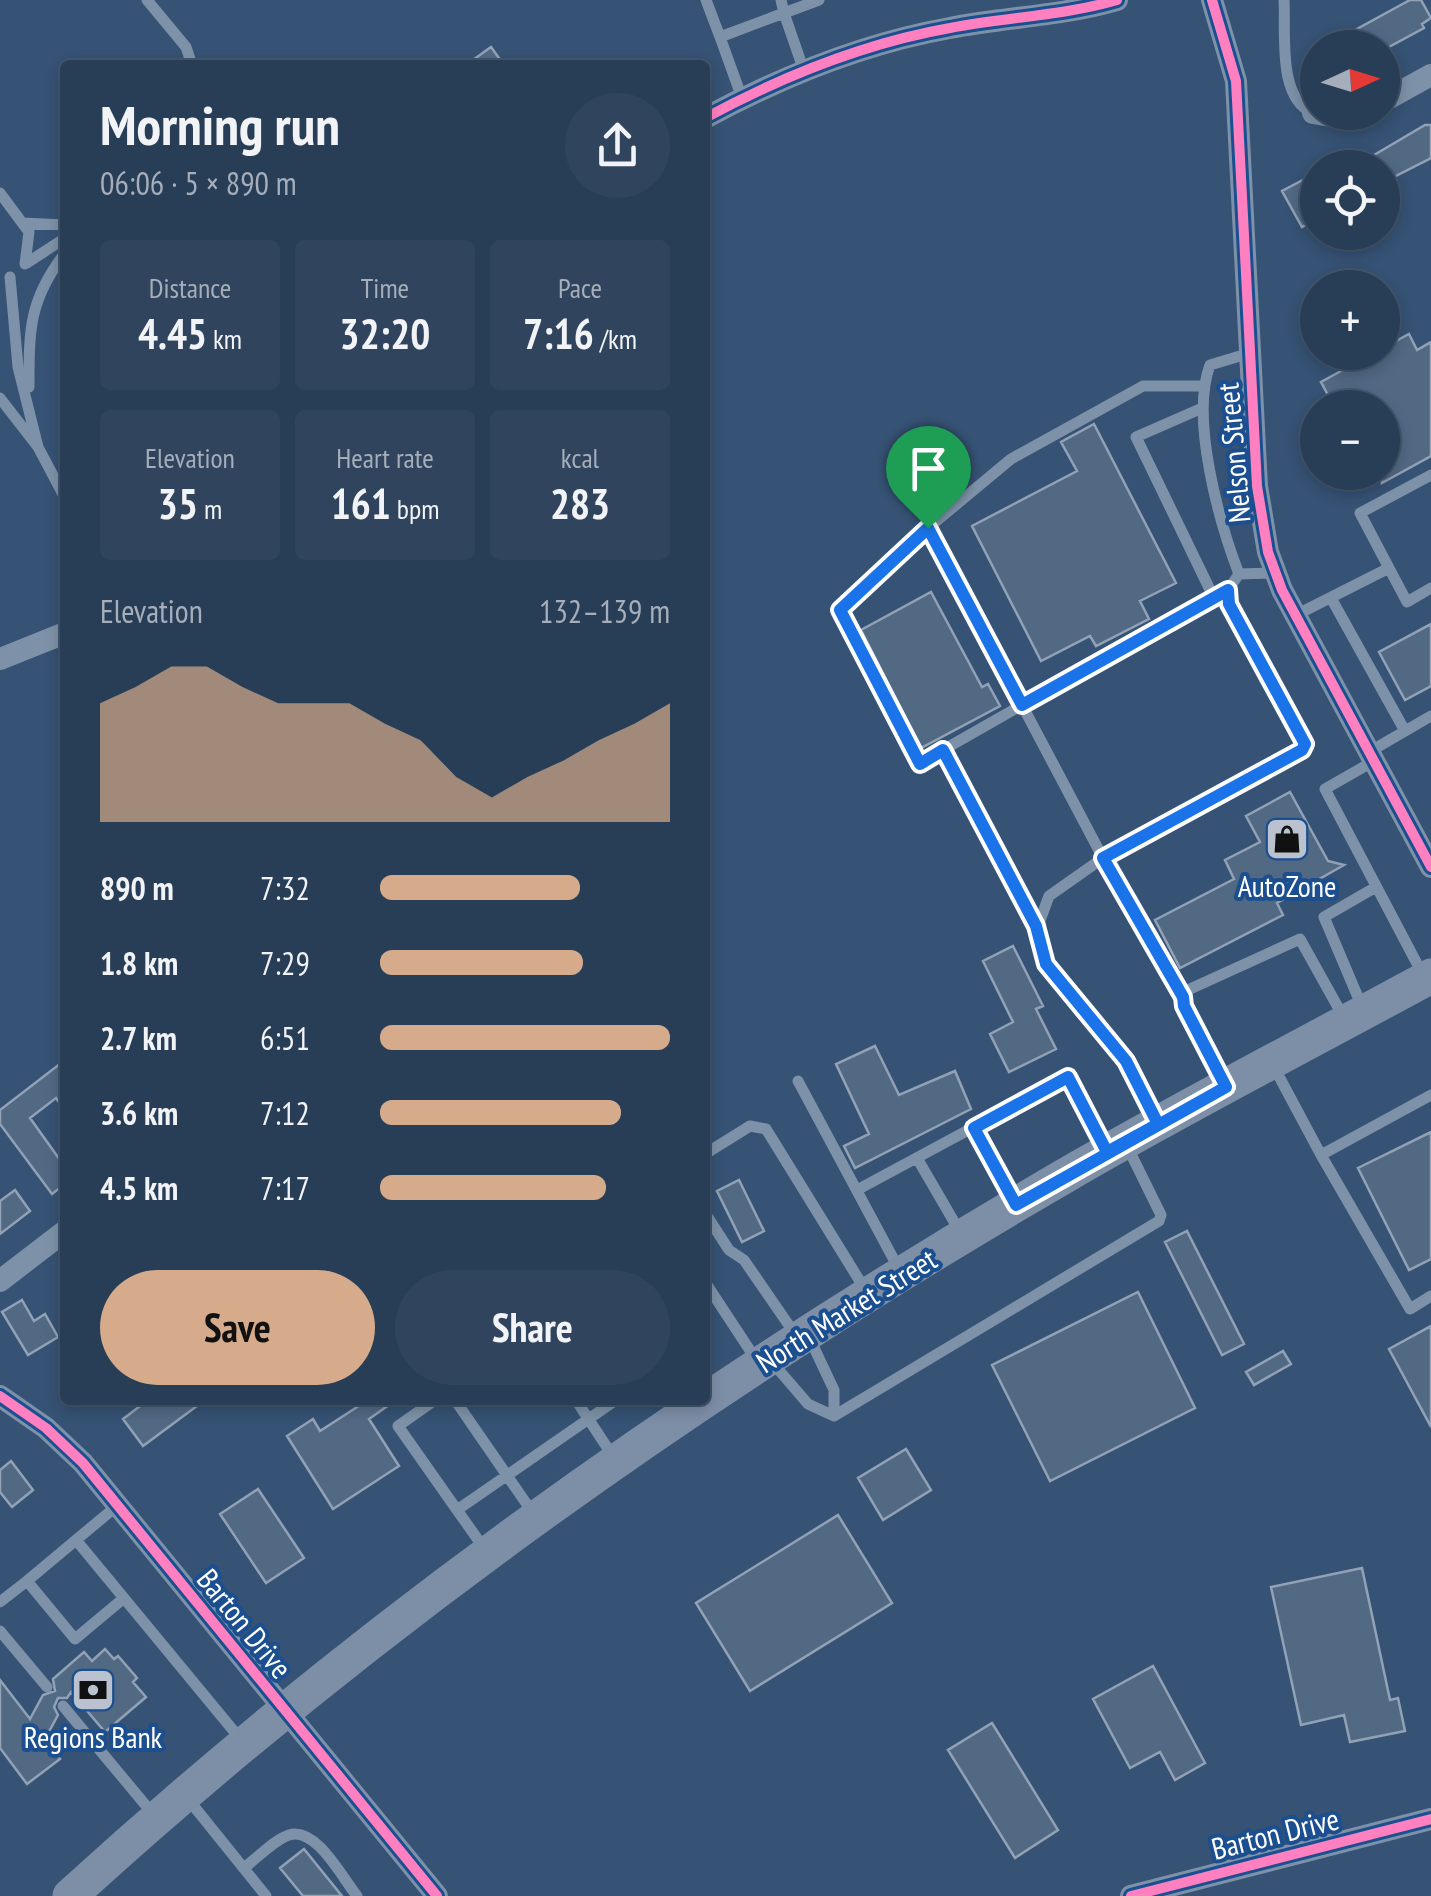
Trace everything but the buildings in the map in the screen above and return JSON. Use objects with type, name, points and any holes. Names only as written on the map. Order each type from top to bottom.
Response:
[{"type":"main road","name":"North Market Street","points":[[710,1394],[1116,1147],[1428,978]]},
{"type":"main road","name":"North Market Street","points":[[70,1896],[285,1712],[488,1554],[693,1405]]},
{"type":"street","points":[[710,115],[804,72],[944,29],[1117,0]]},
{"type":"street","name":"Nelson Street","points":[[1212,0],[1236,81],[1260,512],[1276,573],[1296,616],[1430,862]]},
{"type":"street","points":[[1400,92],[1431,75]]},
{"type":"street","points":[[0,659],[60,634]]},
{"type":"street","points":[[0,1282],[60,1235]]},
{"type":"street","name":"Barton Drive","points":[[5,1408],[83,1463],[436,1896]]},
{"type":"street","name":"Barton Drive","points":[[1131,1896],[1431,1818]]},
{"type":"lane","points":[[146,0],[186,47],[190,60]]},
{"type":"lane","points":[[706,0],[742,98]]},
{"type":"lane","points":[[720,37],[782,6],[819,0]]},
{"type":"lane","points":[[1284,0],[1290,92],[1300,108]]},
{"type":"lane","points":[[782,6],[804,72]]},
{"type":"lane","points":[[0,193],[31,243],[25,264]]},
{"type":"lane","points":[[0,211],[19,219],[60,224]]},
{"type":"lane","points":[[38,447],[18,368],[5,279],[60,241]]},
{"type":"lane","points":[[29,401],[30,318],[36,297],[60,261]]},
{"type":"lane","points":[[1239,574],[1228,546],[1200,408],[1202,386],[1210,366],[1250,353]]},
{"type":"lane","points":[[1202,386],[1142,386],[1011,459],[928,528],[840,610],[920,764],[1228,590],[1239,574]]},
{"type":"lane","points":[[0,398],[38,447],[60,489]]},
{"type":"lane","points":[[1200,408],[1136,437],[1214,598]]},
{"type":"lane","points":[[1431,475],[1360,513],[1407,602],[1431,588]]},
{"type":"lane","points":[[928,528],[1103,858],[1183,997],[1226,1087]]},
{"type":"lane","points":[[1296,616],[1389,568]]},
{"type":"lane","points":[[1239,574],[1276,573]]},
{"type":"lane","points":[[1036,926],[1049,896],[1103,858],[1302,750],[1305,744],[1229,604],[1228,590]]},
{"type":"lane","points":[[1330,598],[1405,731]]},
{"type":"lane","points":[[1428,978],[1326,789],[1431,716]]},
{"type":"lane","points":[[943,750],[1036,926],[1046,964],[1126,1061],[1158,1124]]},
{"type":"lane","points":[[1356,1017],[1324,917],[1376,887]]},
{"type":"lane","points":[[1183,997],[1190,989],[1300,939],[1356,1017]]},
{"type":"lane","points":[[1271,1062],[1410,1309],[1431,1296]]},
{"type":"lane","points":[[834,1416],[1159,1221],[1161,1215],[1068,1077],[856,1190]]},
{"type":"lane","points":[[798,1081],[902,1274]]},
{"type":"lane","points":[[1321,1156],[1431,1095]]},
{"type":"lane","points":[[710,1151],[750,1126],[766,1129],[868,1295]]},
{"type":"lane","points":[[974,1128],[1016,1205]]},
{"type":"lane","points":[[917,1158],[963,1238]]},
{"type":"lane","points":[[710,1221],[729,1250],[744,1260],[784,1349],[787,1374],[808,1404],[834,1416]]},
{"type":"lane","points":[[710,1286],[784,1349],[816,1359],[834,1390],[834,1416]]},
{"type":"lane","points":[[429,1405],[398,1426],[488,1554]]},
{"type":"lane","points":[[458,1405],[537,1518]]},
{"type":"lane","points":[[579,1405],[616,1462]]},
{"type":"lane","points":[[457,1510],[609,1405]]},
{"type":"lane","points":[[0,1602],[118,1506]]},
{"type":"lane","points":[[76,1540],[245,1744]]},
{"type":"lane","points":[[26,1580],[75,1639],[124,1598]]},
{"type":"lane","points":[[0,1631],[47,1687]]},
{"type":"lane","points":[[63,1706],[157,1819]]},
{"type":"lane","points":[[185,1795],[266,1896]]},
{"type":"lane","points":[[244,1868],[288,1835],[301,1834],[315,1842],[357,1896]]},
{"type":"cycle path","points":[[710,116],[794,75],[918,34],[1117,0]]},
{"type":"cycle path","points":[[1212,0],[1236,81],[1257,486],[1268,552],[1282,590],[1431,867]]},
{"type":"cycle path","points":[[0,1396],[46,1428],[83,1463],[437,1896]]},
{"type":"cycle path","points":[[1131,1896],[1431,1819]]},
{"type":"place","name":"AutoZone","points":[[1287,839]]},
{"type":"place","name":"Regions Bank","points":[[93,1690]]},
{"type":"route","points":[[928,528],[1022,705],[1228,590],[1229,604],[1296,721],[1305,744],[1302,750],[1103,858],[1183,997],[1226,1087],[1016,1205],[974,1128],[1068,1077],[1107,1152],[1158,1124],[1126,1061],[1046,964],[1035,934],[1036,926],[943,750],[920,764],[840,610],[928,528]]}]
